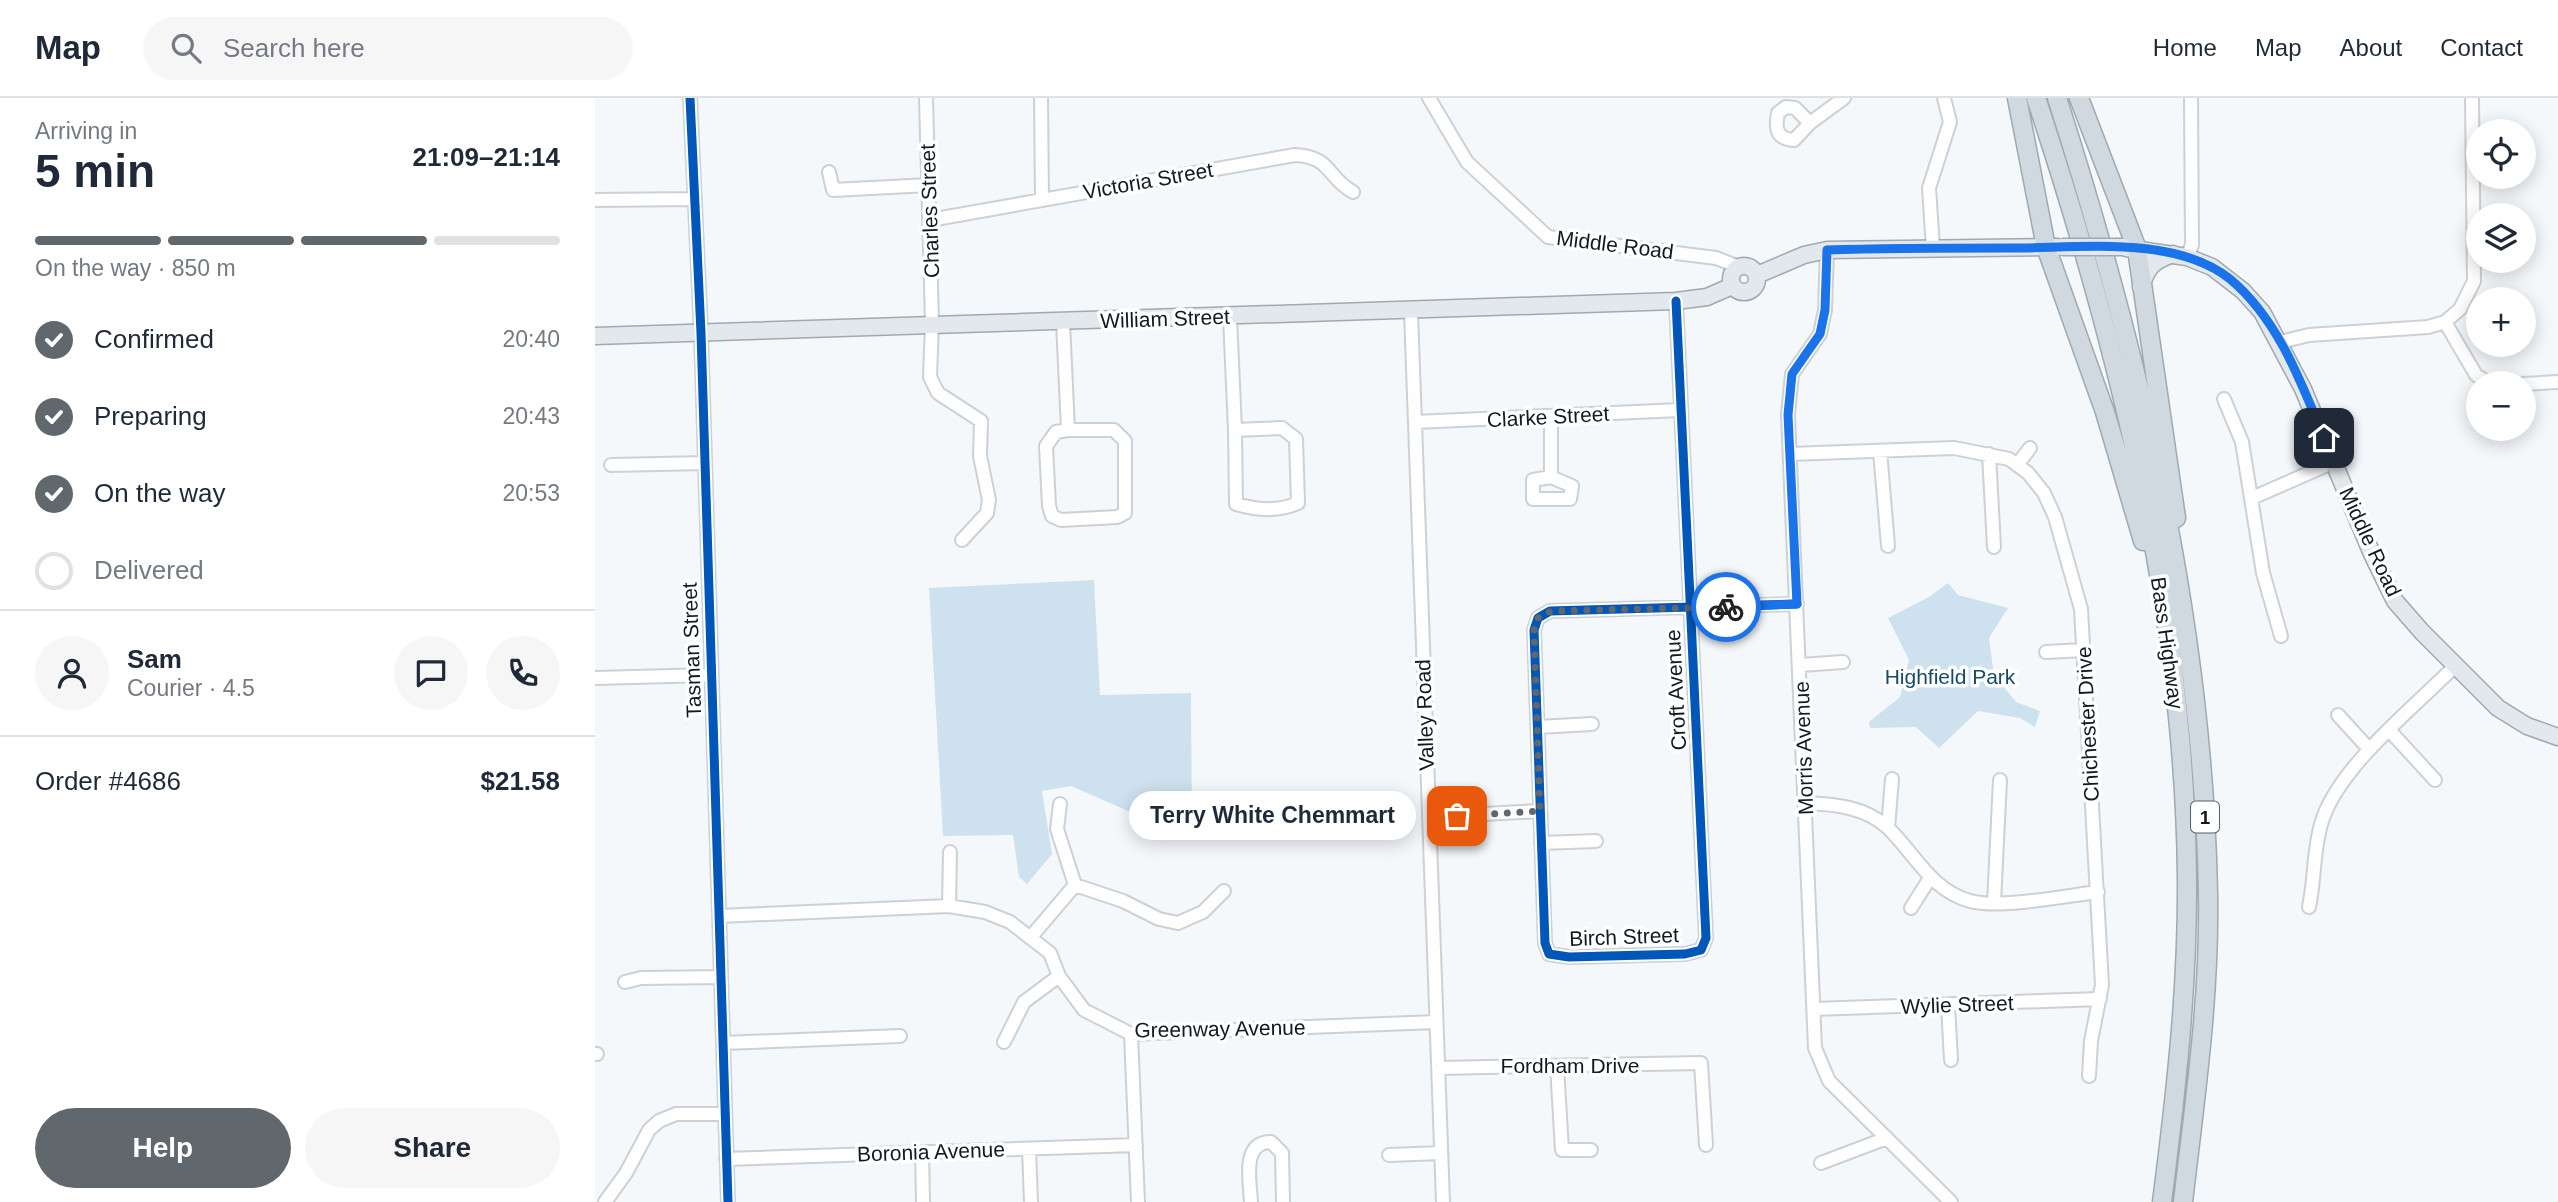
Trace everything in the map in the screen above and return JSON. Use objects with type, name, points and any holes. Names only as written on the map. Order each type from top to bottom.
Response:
[{"type":"highway","points":[[2017,98],[2042,221],[2054,247],[2141,534],[2172,663]]},
{"type":"highway","name":"Bass Highway","points":[[2036,98],[2087,263],[2118,383],[2148,516],[2172,663],[2183,782],[2187,876],[2185,985],[2179,1072],[2162,1202]]},
{"type":"highway","name":"Bass Highway","points":[[2057,98],[2115,297],[2148,435],[2180,587],[2200,744],[2208,895],[2206,988],[2183,1202]]},
{"type":"highway","points":[[2079,98],[2141,287],[2191,611],[2200,744]]},
{"type":"highway","points":[[2195,1202],[2199,1156],[2199,1072]]},
{"type":"main road","points":[[2022,248],[2035,236],[2042,221]]},
{"type":"main road","name":"Middle Road","points":[[1757,275],[1804,255],[1827,250],[1933,248],[2130,248],[2180,256],[2213,267],[2243,291],[2262,312],[2280,342],[2372,554],[2395,600],[2455,666],[2498,708],[2528,726],[2558,737]]},
{"type":"main road","points":[[2141,287],[2146,269],[2158,259],[2180,256]]},
{"type":"main road","points":[[1748,266],[1757,275],[1755,287],[1748,293],[1738,292],[1732,286],[1732,274],[1739,267],[1748,266]]},
{"type":"main road","name":"William Street","points":[[595,336],[932,323],[1411,312],[1676,301],[1707,297],[1732,286]]},
{"type":"street","name":"Tasman Street","points":[[690,98],[701,333],[728,1202]]},
{"type":"street","name":"Charles Street","points":[[926,98],[932,323],[930,377],[938,393],[981,421],[980,456],[989,500],[987,513],[962,540]]},
{"type":"street","points":[[1041,98],[1042,199]]},
{"type":"street","name":"Middle Road","points":[[1429,98],[1467,162],[1548,237],[1708,257],[1739,267]]},
{"type":"street","points":[[1810,123],[1844,98]]},
{"type":"street","points":[[1933,248],[1929,188],[1933,167],[1950,122],[1944,98]]},
{"type":"street","points":[[2180,256],[2192,245],[2192,98]]},
{"type":"street","points":[[2280,342],[2309,335],[2428,327],[2445,323],[2460,309],[2475,281],[2472,98]]},
{"type":"street","name":"Victoria Street","points":[[930,220],[1295,155],[1325,162],[1342,186],[1353,192]]},
{"type":"street","points":[[829,172],[833,190],[929,185]]},
{"type":"street","points":[[595,200],[695,199]]},
{"type":"street","name":"Morris Avenue","points":[[1827,250],[1825,310],[1820,334],[1792,374],[1788,415],[1807,803],[1815,1048],[1821,1068],[1829,1081],[1951,1202]]},
{"type":"street","name":"Croft Avenue","points":[[1676,301],[1706,938],[1701,950]]},
{"type":"street","name":"Valley Road","points":[[1411,312],[1443,1202]]},
{"type":"street","points":[[1230,317],[1236,505],[1254,509],[1284,509],[1298,503],[1296,439],[1282,428],[1235,430]]},
{"type":"street","points":[[1063,322],[1068,430]]},
{"type":"street","points":[[2445,323],[2474,371]]},
{"type":"street","points":[[2536,383],[2558,382]]},
{"type":"street","points":[[2224,399],[2242,442],[2263,573],[2281,636]]},
{"type":"street","name":"Clarke Street","points":[[1415,422],[1680,410]]},
{"type":"street","points":[[1551,417],[1551,477]]},
{"type":"street","points":[[1068,430],[1114,430],[1121,433],[1125,441],[1125,513],[1117,517],[1062,520],[1052,516],[1046,446],[1056,432],[1068,430]]},
{"type":"street","name":"Chichester Drive","points":[[1790,454],[1954,448],[1989,454],[2017,465],[2044,492],[2055,517],[2081,609],[2098,892],[2100,999],[2091,1041],[2089,1076]]},
{"type":"street","points":[[2017,465],[2030,448]]},
{"type":"street","points":[[1880,451],[1888,545]]},
{"type":"street","points":[[1989,454],[1994,547]]},
{"type":"street","points":[[2252,498],[2334,462]]},
{"type":"street","points":[[611,465],[705,463]]},
{"type":"street","points":[[1596,841],[1541,843],[1534,630],[1538,618],[1551,611],[1797,604]]},
{"type":"street","points":[[2046,652],[2084,650]]},
{"type":"street","points":[[1801,665],[1843,663]]},
{"type":"street","points":[[2309,907],[2321,824],[2326,810],[2369,749],[2455,666]]},
{"type":"street","points":[[595,678],[710,675]]},
{"type":"street","points":[[2338,715],[2369,749]]},
{"type":"street","points":[[1538,727],[1592,724]]},
{"type":"street","points":[[2390,731],[2435,780]]},
{"type":"street","points":[[1888,828],[1892,779]]},
{"type":"street","points":[[1994,903],[2000,780]]},
{"type":"street","points":[[1807,803],[1837,804],[1870,816],[1888,828],[1930,878],[1969,901],[1994,903],[2098,892]]},
{"type":"street","points":[[1060,804],[1058,829],[1075,885]]},
{"type":"street","points":[[1429,817],[1540,811]]},
{"type":"street","name":"Birch Street","points":[[1541,843],[1545,943],[1549,954],[1582,957],[1685,954],[1701,950]]},
{"type":"street","points":[[949,906],[950,852]]},
{"type":"street","points":[[1911,908],[1930,878]]},
{"type":"street","points":[[1075,885],[1123,901],[1159,919],[1178,923],[1203,912],[1224,891]]},
{"type":"street","points":[[1030,937],[1075,885]]},
{"type":"street","name":"Greenway Avenue","points":[[719,916],[949,906],[985,912],[1010,922],[1050,953],[1059,976],[1084,1010],[1131,1034],[1436,1022]]},
{"type":"street","points":[[1004,1042],[1024,1002],[1059,976]]},
{"type":"street","points":[[625,982],[641,978],[721,977]]},
{"type":"street","name":"Wylie Street","points":[[1814,1009],[2100,999]]},
{"type":"street","points":[[1948,1006],[1951,1060]]},
{"type":"street","points":[[1131,1034],[1138,1202]]},
{"type":"street","points":[[723,1043],[900,1036]]},
{"type":"street","name":"Fordham Drive","points":[[1438,1068],[1701,1063],[1706,1145]]},
{"type":"street","points":[[1557,1066],[1562,1150],[1591,1150]]},
{"type":"street","points":[[605,1202],[626,1173],[649,1130],[659,1121],[675,1114],[724,1114]]},
{"type":"street","points":[[1821,1163],[1887,1138]]},
{"type":"street","points":[[1251,1202],[1249,1157],[1253,1147],[1263,1142],[1271,1142],[1282,1153],[1283,1202]]},
{"type":"street","name":"Boronia Avenue","points":[[726,1158],[1136,1145]]},
{"type":"street","points":[[1029,1149],[1031,1202]]},
{"type":"street","points":[[922,1152],[923,1202]]},
{"type":"street","points":[[1389,1156],[1441,1153]]},
{"type":"green space","points":[[1094,580],[1100,695],[1191,693],[1192,839],[1071,786],[1042,791],[1052,854],[1027,884],[1019,877],[1013,835],[943,836],[929,588]]},
{"type":"green space","name":"Highfield Park","points":[[1948,583],[1958,595],[2008,608],[1989,638],[1994,675],[2016,702],[2040,711],[2035,727],[2020,718],[1978,711],[1939,748],[1916,727],[1870,728],[1869,722],[1900,697],[1909,660],[1888,618],[1929,597]]},
{"type":"cycle path","points":[[690,98],[701,333],[728,1202]]},
{"type":"cycle path","points":[[1676,301],[1706,938],[1701,950],[1685,954],[1569,957],[1549,954],[1545,943],[1534,630],[1538,618],[1550,611],[1797,604]]},
{"type":"way so far","points":[[1457,816],[1540,811],[1534,630],[1538,618],[1551,611],[1726,607]]},
{"type":"place","name":"Terry White Chemmart","points":[[1457,816]]},
{"type":"route","points":[[1726,607],[1797,604],[1788,415],[1792,374],[1808,355],[1820,334],[1825,310],[1827,250],[2123,247],[2187,257],[2213,267],[2229,278],[2262,312],[2303,388],[2324,438]]}]
